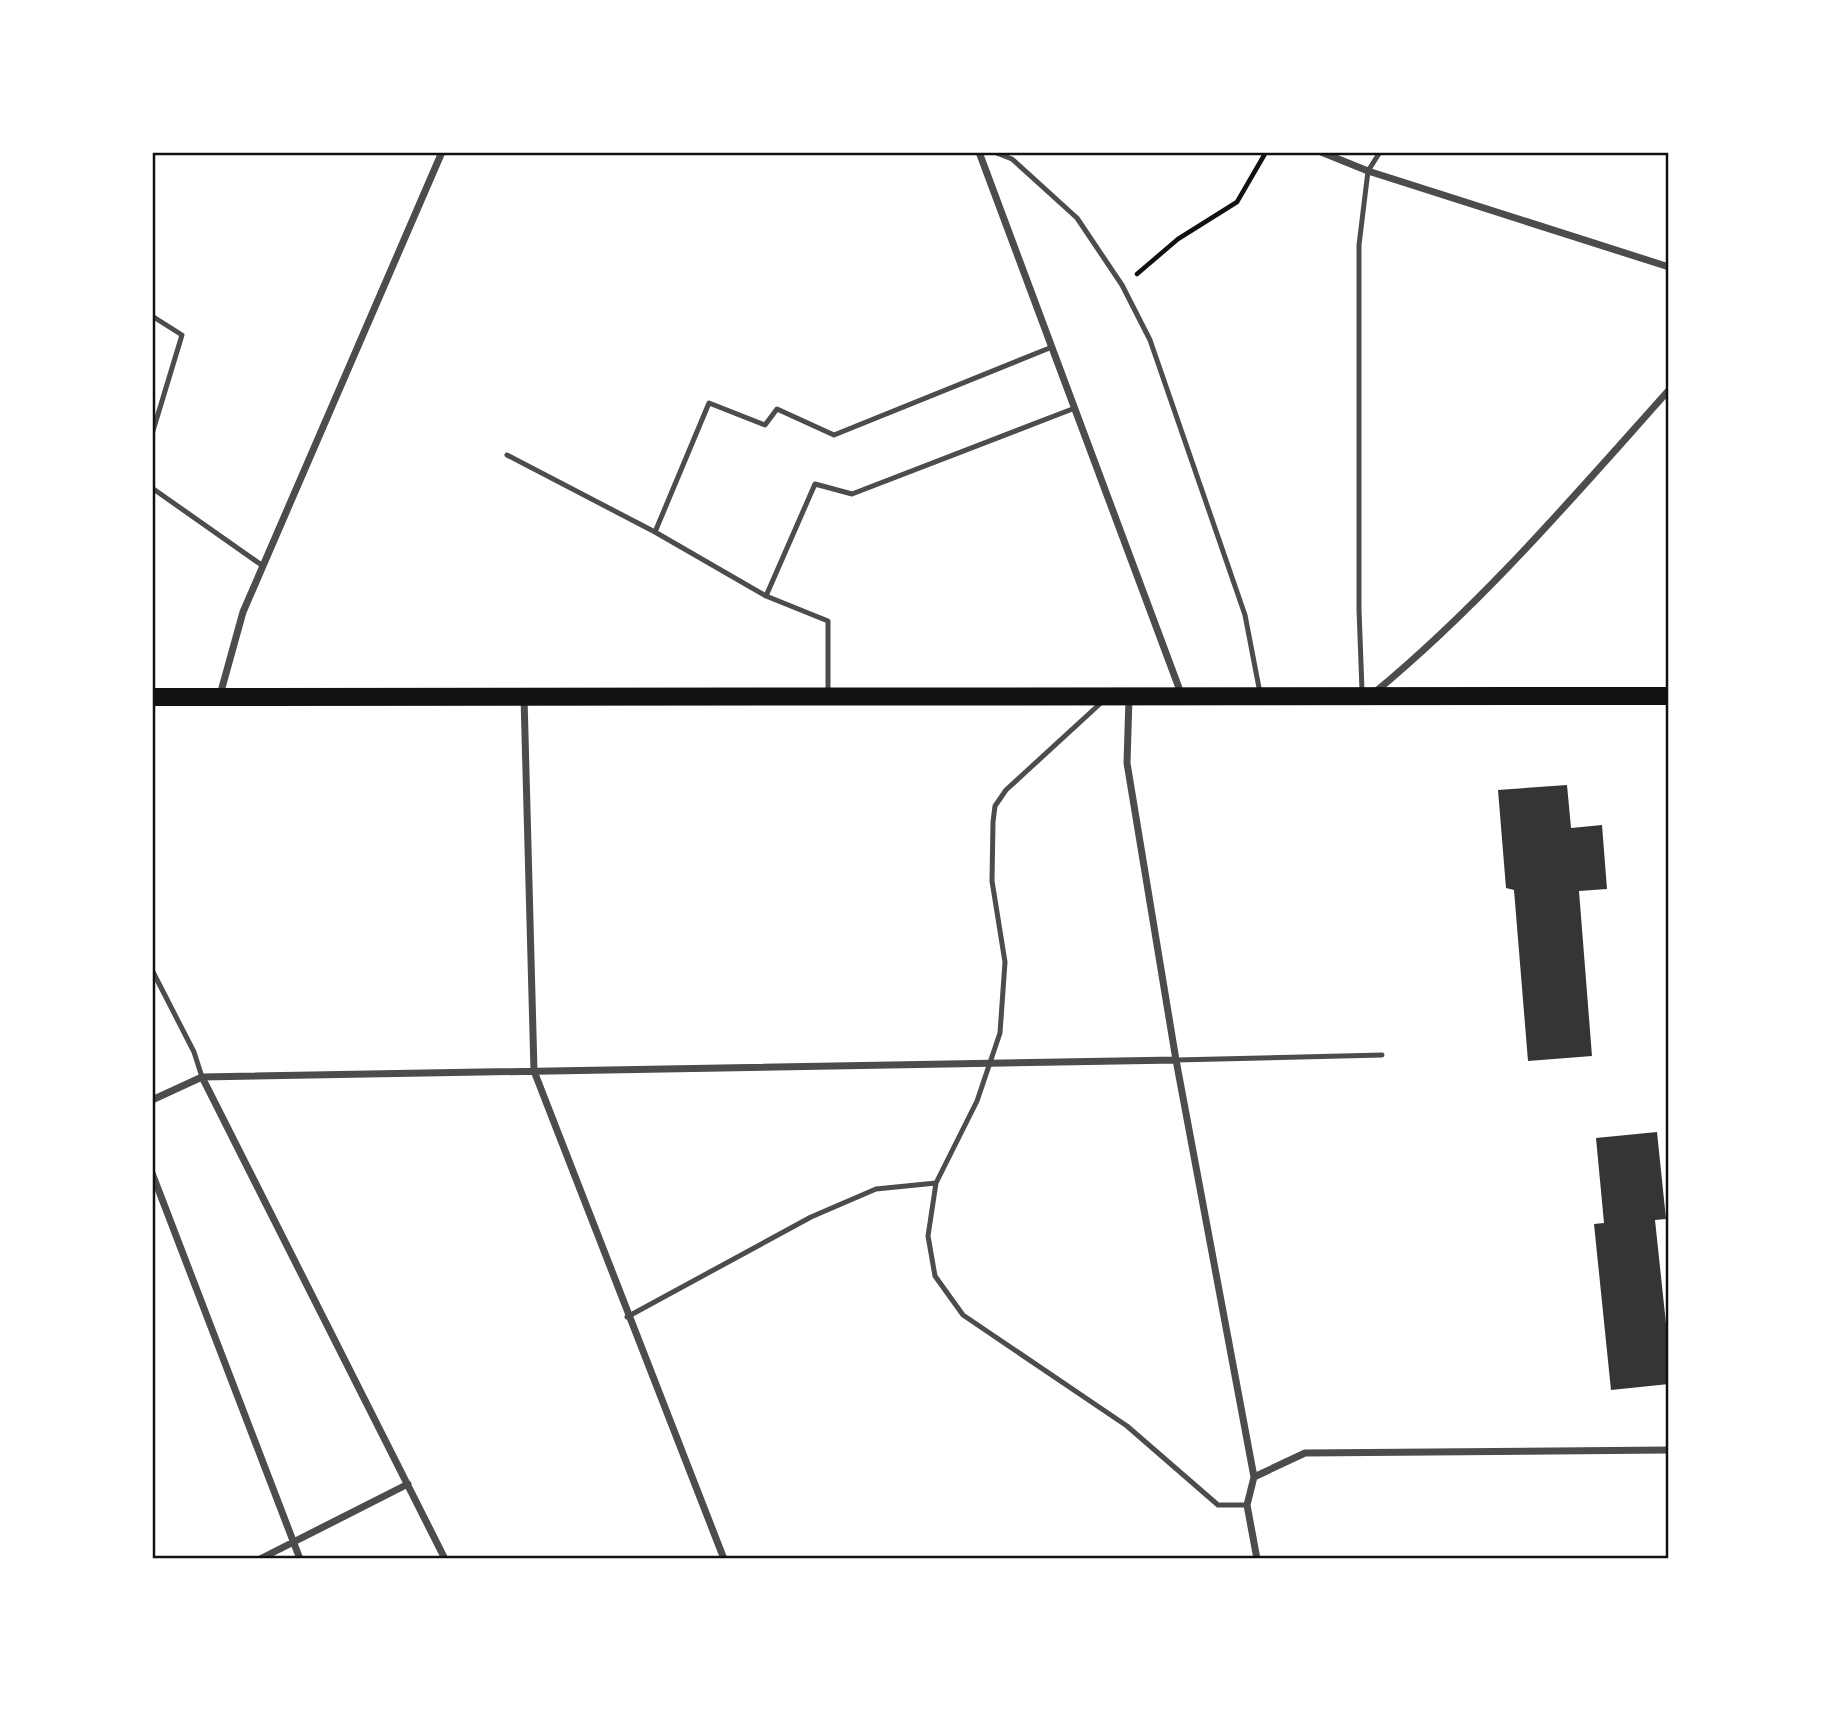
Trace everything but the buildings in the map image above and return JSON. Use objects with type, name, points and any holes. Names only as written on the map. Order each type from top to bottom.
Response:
[{"type":"main road","points":[[152,697],[1669,696]]},
{"type":"street","points":[[220,696],[243,612],[442,152]]},
{"type":"street","points":[[979,152],[1182,696]]},
{"type":"street","points":[[1321,152],[1368,171],[1669,267]]},
{"type":"street","points":[[1366,696],[1427,649],[1574,497],[1669,390]]},
{"type":"street","points":[[524,696],[534,1071],[627,1317],[724,1559]]},
{"type":"street","points":[[1129,696],[1127,763],[1177,1059],[1254,1477],[1247,1505],[1257,1559]]},
{"type":"street","points":[[152,1100],[202,1077],[1177,1059]]},
{"type":"street","points":[[202,1077],[445,1559]]},
{"type":"street","points":[[152,1173],[300,1559]]},
{"type":"street","points":[[1254,1477],[1305,1453],[1669,1450]]},
{"type":"street","points":[[260,1559],[408,1484]]},
{"type":"lane","points":[[994,152],[1012,159],[1077,218],[1122,285],[1150,340],[1245,615],[1260,696]]},
{"type":"lane","points":[[1366,696],[1359,609],[1359,245],[1368,171],[1380,152]]},
{"type":"lane","points":[[152,316],[182,335],[152,434]]},
{"type":"lane","points":[[655,531],[709,403],[765,425],[777,409],[834,435],[1052,347]]},
{"type":"lane","points":[[766,596],[815,484],[852,494],[1075,408]]},
{"type":"lane","points":[[507,455],[655,531],[766,596],[828,621],[828,696]]},
{"type":"lane","points":[[152,488],[263,566]]},
{"type":"lane","points":[[1107,696],[1006,790],[995,806],[992,881],[1005,962],[1000,1032],[977,1101],[936,1182],[928,1236],[935,1276],[963,1315],[1127,1426],[1218,1505],[1247,1505]]},
{"type":"lane","points":[[152,970],[194,1052],[202,1077]]},
{"type":"lane","points":[[1177,1059],[1382,1055]]},
{"type":"lane","points":[[627,1317],[822,1212],[876,1189],[936,1182]]},
{"type":"path","points":[[1122,285],[1178,239],[1237,202],[1266,152]]}]
